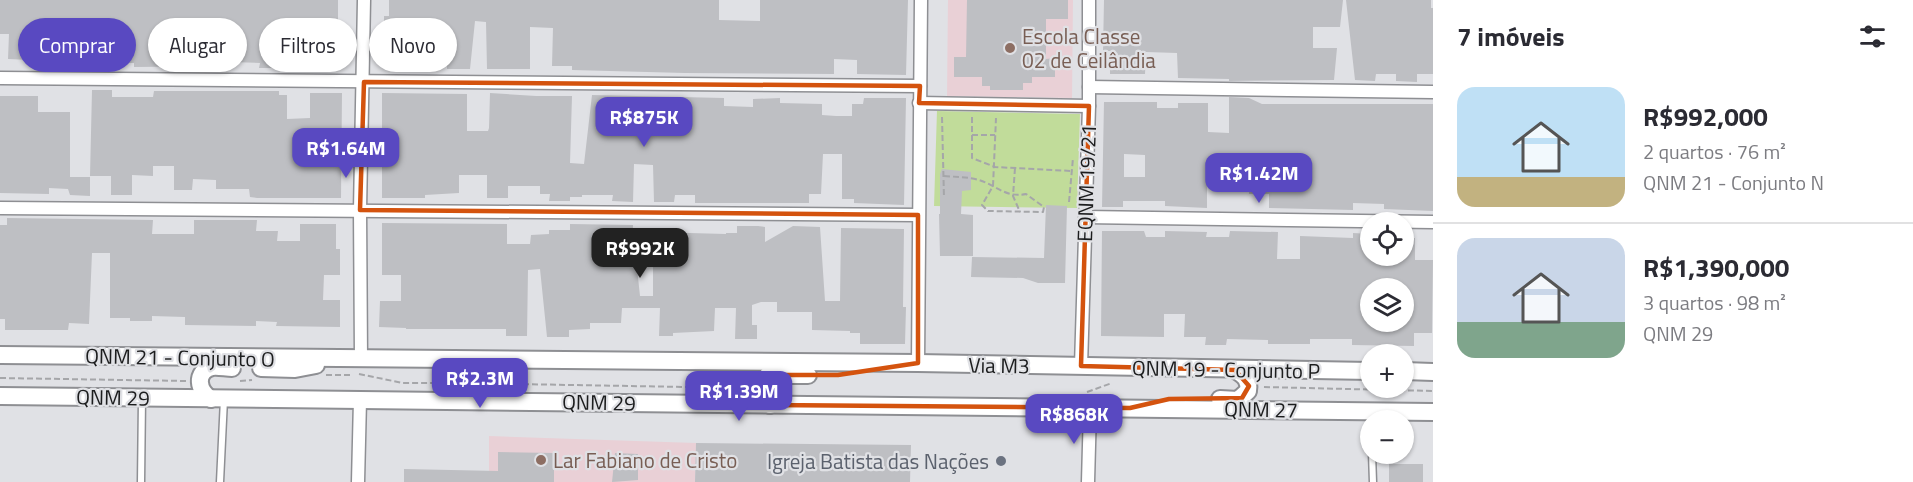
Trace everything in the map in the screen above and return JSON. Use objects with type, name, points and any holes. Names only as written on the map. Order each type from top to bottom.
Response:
[{"type":"main road","name":"QNM 21 - Conjunto O","points":[[0,355],[356,358]]},
{"type":"main road","points":[[217,399],[201,391],[200,382],[204,371],[211,367],[295,369],[356,358],[889,364]]},
{"type":"main road","points":[[388,400],[424,392],[491,390],[497,383],[498,376],[496,370],[486,361]]},
{"type":"main road","points":[[770,405],[763,400],[760,388],[768,375],[838,375],[889,364]]},
{"type":"main road","name":"Via M3","points":[[889,364],[1081,366]]},
{"type":"main road","name":"QNM 19 - Conjunto P","points":[[1081,366],[1360,371]]},
{"type":"main road","points":[[1130,408],[1169,399],[1238,400],[1245,395],[1249,386],[1245,377],[1235,370]]},
{"type":"main road","points":[[1414,371],[1433,372]]},
{"type":"main road","name":"QNM 29","points":[[0,396],[770,405],[1088,401]]},
{"type":"main road","name":"QNM 27","points":[[1088,401],[1130,408],[1360,415]]},
{"type":"main road","name":"QNM 27","points":[[1414,413],[1433,412]]},
{"type":"street","points":[[356,358],[364,82],[364,0]]},
{"type":"street","points":[[918,363],[918,103],[921,0]]},
{"type":"street","name":"EQNM 19/21","points":[[1081,366],[1089,106],[1089,0]]},
{"type":"street","points":[[0,78],[920,86]]},
{"type":"street","points":[[1089,87],[1433,92]]},
{"type":"street","points":[[918,103],[1089,106]]},
{"type":"street","points":[[0,208],[918,215]]},
{"type":"street","points":[[1085,217],[1433,222]]},
{"type":"street","points":[[358,482],[360,400]]},
{"type":"street","points":[[1088,401],[1088,482]]},
{"type":"lane","points":[[141,482],[142,397]]},
{"type":"lane","points":[[217,399],[220,482]]},
{"type":"lane","points":[[1372,464],[1372,482]]},
{"type":"path","points":[[942,107],[944,198]]},
{"type":"path","points":[[972,108],[972,158],[995,167],[1072,171]]},
{"type":"path","points":[[944,176],[977,179],[993,186],[1013,196],[1026,194],[1044,207],[1043,212],[988,211],[981,205],[993,186],[996,118]]},
{"type":"path","points":[[972,135],[995,135]]},
{"type":"path","points":[[1069,202],[1073,159]]},
{"type":"path","points":[[1015,168],[1013,196],[1020,212]]},
{"type":"path","points":[[324,375],[358,374],[403,383],[462,383]]},
{"type":"path","points":[[0,378],[200,382]]},
{"type":"path","points":[[239,381],[251,380]]},
{"type":"path","points":[[1088,401],[1102,388],[1117,381]]},
{"type":"path","points":[[497,383],[760,388]]},
{"type":"path","points":[[1249,386],[1433,391]]},
{"type":"highlighted area","points":[[364,82],[920,86],[919,103],[1089,106],[1081,366],[1235,370],[1249,386],[1242,398],[1169,399],[1130,408],[770,405],[760,394],[768,375],[838,375],[918,363],[918,215],[360,210]]},
{"type":"shaded area","name":"Escola Classe 02 de Ceilândia","points":[[948,0],[1073,0],[1072,98],[947,96]]},
{"type":"shaded area","points":[[489,436],[696,443],[695,482],[489,482]]},
{"type":"green space","points":[[937,111],[1080,114],[1077,208],[934,206]]},
{"type":"building","points":[[0,0],[338,0],[338,18],[259,18],[259,63],[247,63],[247,18],[148,18],[148,67],[136,67],[136,18],[18,18],[18,59],[8,59],[9,34],[0,34]]},
{"type":"building","points":[[389,0],[719,0],[719,20],[760,21],[760,0],[908,0],[906,75],[857,74],[857,60],[834,59],[834,74],[572,70],[572,66],[552,66],[553,28],[530,27],[530,69],[487,69],[486,22],[475,21],[470,69],[457,69],[457,18],[384,18],[384,16],[389,16]]},
{"type":"building","name":"Escola Classe 02 de Ceilândia","points":[[967,0],[1068,0],[1068,19],[1046,19],[1046,59],[1055,58],[1055,77],[1032,77],[1032,83],[1023,83],[1023,90],[990,90],[990,86],[982,86],[982,77],[954,77],[954,57],[966,57]]},
{"type":"building","points":[[1104,0],[1343,0],[1340,27],[1313,27],[1313,48],[1337,48],[1334,80],[1229,81],[1229,79],[1178,78],[1177,53],[1146,52],[1145,74],[1110,74],[1110,51],[1103,51]]},
{"type":"building","points":[[1346,0],[1431,0],[1433,74],[1417,74],[1417,82],[1396,81],[1396,74],[1376,74],[1375,81],[1355,80]]},
{"type":"building","points":[[92,90],[112,90],[112,97],[153,97],[154,91],[279,91],[279,95],[287,95],[287,119],[310,118],[310,93],[342,93],[341,198],[250,197],[249,189],[216,189],[216,180],[193,179],[192,190],[174,190],[174,166],[153,166],[153,176],[132,175],[132,195],[111,195],[111,176],[90,176]]},
{"type":"building","points":[[382,93],[467,94],[467,131],[488,131],[490,93],[572,96],[570,163],[584,164],[592,95],[724,98],[724,106],[753,107],[753,99],[780,98],[780,103],[822,104],[822,115],[836,116],[852,116],[852,104],[863,104],[864,98],[906,98],[904,205],[854,203],[854,199],[842,199],[842,154],[823,154],[821,194],[809,194],[809,203],[695,203],[695,195],[675,195],[674,202],[654,202],[653,165],[634,164],[633,202],[612,201],[613,195],[582,195],[582,197],[570,197],[570,201],[549,201],[550,194],[540,194],[540,186],[508,186],[508,198],[487,198],[487,175],[459,175],[459,193],[425,195],[425,198],[382,198]]},
{"type":"building","points":[[0,96],[38,96],[38,112],[70,112],[70,177],[90,177],[90,196],[70,195],[68,189],[49,188],[49,194],[0,193]]},
{"type":"building","points":[[1229,97],[1249,98],[1262,104],[1433,104],[1433,211],[1384,209],[1384,204],[1353,203],[1353,210],[1269,208],[1269,194],[1249,194],[1249,182],[1207,181],[1207,208],[1165,206],[1165,201],[1123,201],[1123,207],[1102,207],[1104,102],[1157,102],[1157,108],[1178,108],[1178,103],[1208,103],[1208,132],[1229,133]],"holes":[[[1124,154],[1145,155],[1145,177],[1124,177]]]},
{"type":"building","points":[[942,169],[971,172],[971,190],[962,191],[961,214],[973,215],[973,256],[940,256],[939,214]]},
{"type":"building","points":[[1046,205],[1067,206],[1065,283],[1038,283],[1023,278],[971,277],[972,257],[1044,258]]},
{"type":"building","points":[[7,218],[153,220],[152,234],[194,234],[194,220],[257,220],[256,231],[278,231],[277,241],[300,241],[300,224],[336,224],[336,249],[340,249],[340,275],[324,275],[323,300],[340,300],[340,327],[276,326],[277,322],[256,321],[256,326],[185,325],[185,317],[152,316],[152,321],[110,318],[110,253],[92,253],[89,324],[69,323],[68,330],[5,330],[5,319],[0,319],[0,225],[7,225]]},
{"type":"building","points":[[382,223],[507,224],[507,244],[530,244],[531,235],[549,234],[549,230],[570,230],[570,224],[633,225],[632,259],[636,259],[640,296],[653,296],[653,232],[726,234],[737,233],[737,226],[758,226],[765,227],[765,242],[793,226],[820,227],[825,301],[840,301],[841,228],[904,229],[905,344],[860,344],[860,333],[812,330],[812,312],[777,312],[777,302],[761,302],[752,305],[752,325],[757,325],[757,339],[735,339],[736,308],[715,308],[714,331],[659,336],[660,308],[622,308],[621,323],[590,323],[590,329],[569,330],[569,337],[547,337],[540,269],[528,270],[527,336],[506,336],[506,329],[379,327],[380,301],[401,301],[401,275],[382,275]]},
{"type":"building","points":[[1102,231],[1144,231],[1146,237],[1165,237],[1165,231],[1207,232],[1206,237],[1229,237],[1230,231],[1278,232],[1277,259],[1300,259],[1300,236],[1353,238],[1353,233],[1360,233],[1360,266],[1414,266],[1415,238],[1415,260],[1433,260],[1432,333],[1414,333],[1414,344],[1352,345],[1352,339],[1310,339],[1310,344],[1268,344],[1268,340],[1227,339],[1226,345],[1205,345],[1206,337],[1184,337],[1185,314],[1164,314],[1164,337],[1101,336]]},
{"type":"building","points":[[696,443],[911,445],[910,482],[695,482]]},
{"type":"building","points":[[498,452],[554,453],[554,482],[404,482],[404,469],[498,471]]},
{"type":"building","points":[[615,453],[638,454],[638,480],[612,482]]},
{"type":"building","points":[[1389,464],[1423,464],[1423,482],[1389,482]]},
{"type":"place","name":"Escola Classe 02 de Ceilândia","points":[[1010,48]]},
{"type":"place","name":"Lar Fabiano de Cristo","points":[[541,460]]},
{"type":"place","name":"Igreja Batista das Nações","points":[[1001,461]]}]
